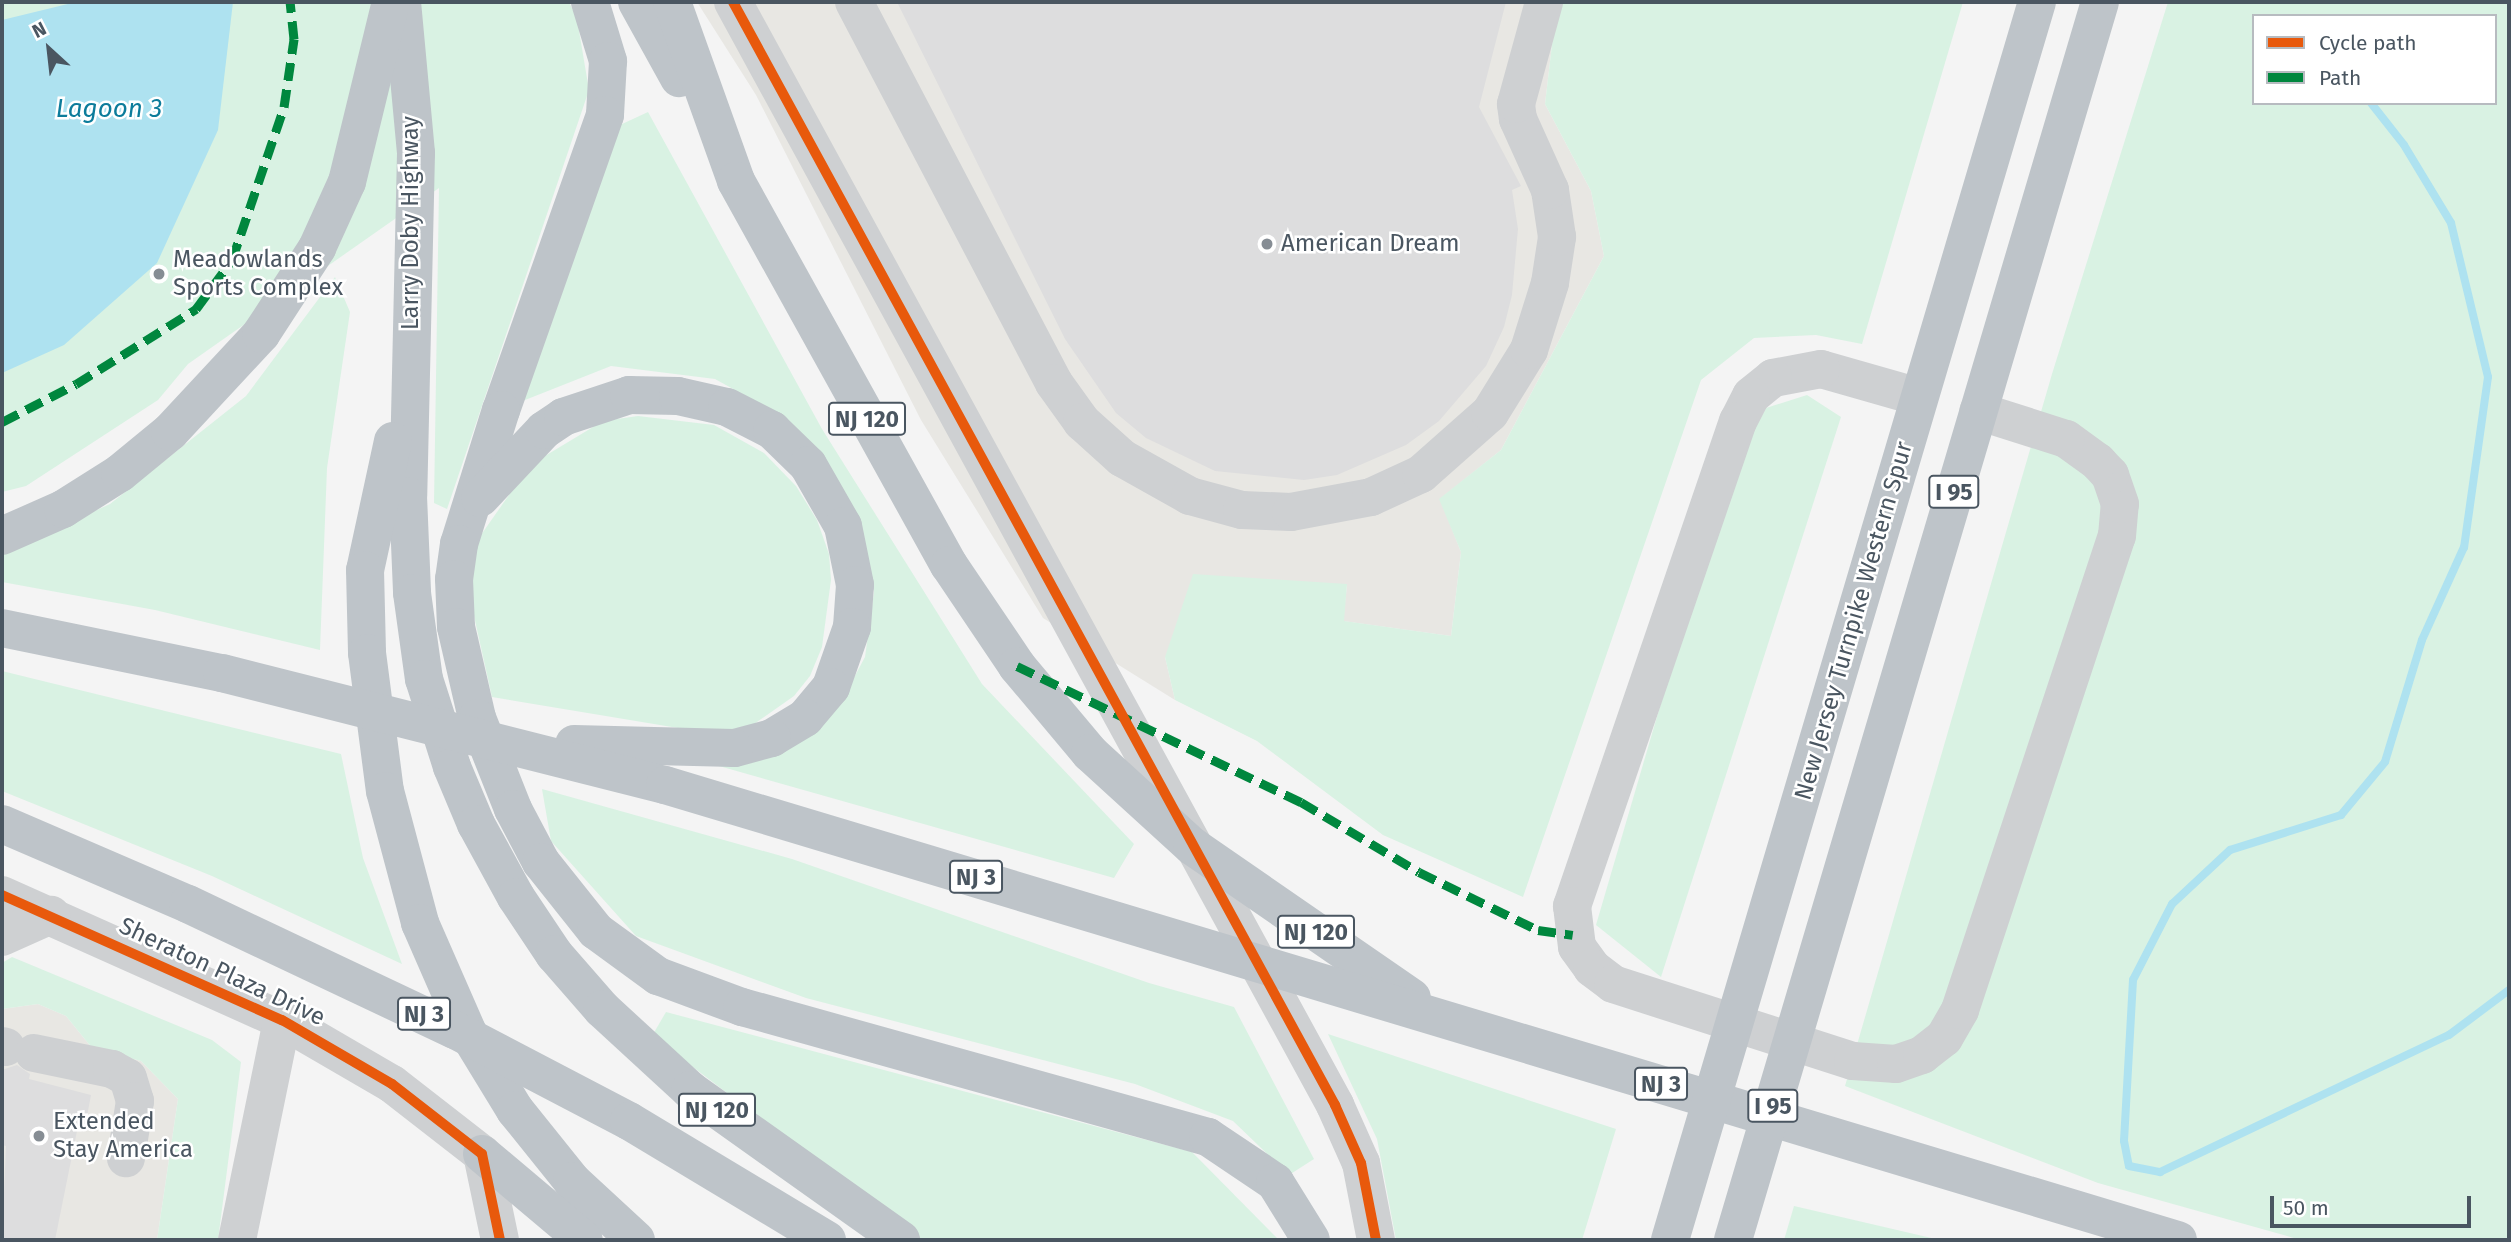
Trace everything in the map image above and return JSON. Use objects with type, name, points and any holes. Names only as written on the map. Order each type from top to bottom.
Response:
[{"type":"highway","points":[[2,536],[63,509],[128,466],[170,432],[261,334],[317,248],[347,181],[391,2]]},
{"type":"highway","name":"Larry Doby Highway","points":[[402,2],[416,153],[411,361]]},
{"type":"highway","points":[[590,2],[608,61],[605,115],[459,544],[453,606],[477,718],[513,809],[541,862],[596,931],[658,975],[742,1007],[1208,1137],[1275,1182],[1311,1240]]},
{"type":"highway","name":"NJ 120","points":[[637,2],[948,565],[1040,694],[1090,753],[1192,846],[1440,1017]]},
{"type":"highway","points":[[672,2],[736,181]]},
{"type":"highway","name":"New Jersey Turnpike Western Spur","points":[[1674,1227],[2037,2]]},
{"type":"highway","name":"I 95","points":[[1735,1235],[2100,2]]},
{"type":"highway","points":[[411,361],[365,570],[371,695],[391,819],[420,923],[454,1007],[482,1060],[521,1118],[572,1181],[636,1240]]},
{"type":"highway","name":"NJ 120","points":[[411,361],[412,593],[433,711],[491,853],[554,954],[628,1035],[712,1106],[901,1240]]},
{"type":"highway","points":[[472,507],[509,463],[563,417],[629,395],[678,396],[752,418],[792,447],[833,503],[852,565],[852,627],[841,669],[805,718],[772,738],[713,749],[509,743]]},
{"type":"highway","name":"NJ 3","points":[[2,628],[222,673],[509,743],[901,854],[2178,1240]]},
{"type":"highway","name":"NJ 3","points":[[2,824],[239,927],[466,1035],[629,1121],[827,1240]]},
{"type":"highway","points":[[482,1154],[583,1240]]},
{"type":"street","points":[[733,2],[1335,1105],[1361,1163],[1376,1240]]},
{"type":"street","points":[[854,2],[1054,383],[1082,422],[1122,458],[1191,496],[1242,510],[1291,512],[1371,497],[1421,474],[1490,413],[1524,360],[1550,283],[1557,237],[1550,190],[1518,119],[1516,104],[1544,2]]},
{"type":"street","points":[[1919,397],[1821,369],[1781,375],[1752,396],[1736,429],[1572,906],[1577,947],[1592,968],[1613,984],[1853,1062],[1896,1064],[1922,1055],[1944,1038],[1960,1010],[2117,536],[2120,503],[2109,475],[2098,462],[2066,439],[1978,411]]},
{"type":"street","name":"Sheraton Plaza Drive","points":[[2,895],[282,1020],[392,1084],[482,1154]]},
{"type":"street","points":[[2,937],[51,915]]},
{"type":"street","points":[[237,1240],[282,1020]]},
{"type":"street","points":[[14,1049],[112,1069],[128,1078],[135,1101],[126,1158]]},
{"type":"street","points":[[482,1154],[500,1240]]},
{"type":"shaded area","points":[[697,2],[1557,2],[1545,104],[1591,191],[1604,256],[1501,450],[1440,499],[1461,552],[1451,636],[1343,621],[1347,585],[1165,657],[1175,700],[1043,618],[921,420],[756,95]]},
{"type":"shaded area","points":[[38,1004],[66,1016],[92,1048],[141,1061],[178,1099],[157,1240],[2,1240],[2,1009]]},
{"type":"green space","name":"Meadowlands Sports Complex","points":[[2,2],[569,2],[577,19],[589,90],[447,509],[434,503],[439,188],[188,364],[158,400],[26,486],[2,492]]},
{"type":"green space","points":[[1557,2],[1963,2],[1862,344],[1816,335],[1754,338],[1701,380],[1523,897],[1383,835],[1257,741],[1175,700],[1165,657],[1193,574],[1347,584],[1344,621],[1451,636],[1461,552],[1439,499],[1501,450],[1604,256],[1591,191],[1545,104]]},
{"type":"green space","points":[[2168,2],[2509,2],[2509,1240],[2301,1240],[2098,1183],[1845,1086],[2052,374]]},
{"type":"green space","points":[[648,112],[822,429],[982,684],[1134,844],[1114,878],[719,766],[841,702],[865,657],[874,592],[851,513],[775,412],[715,379],[611,366],[520,402],[620,125]]},
{"type":"green space","points":[[335,277],[350,312],[327,468],[320,650],[155,610],[2,582],[2,553],[110,504],[246,396]]},
{"type":"green space","points":[[1807,395],[1841,417],[1661,977],[1596,925],[1726,481],[1766,408]]},
{"type":"green space","points":[[638,416],[714,425],[764,453],[796,486],[817,520],[829,554],[831,580],[822,647],[810,676],[794,696],[754,724],[714,734],[492,697],[470,598],[476,542],[530,465],[603,421]]},
{"type":"green space","points":[[2,671],[341,754],[363,858],[402,964],[212,876],[2,791]]},
{"type":"green space","points":[[542,789],[792,859],[1149,983],[1234,1007],[1314,1159],[1289,1175],[1233,1121],[1135,1084],[806,998],[636,936],[551,841]]},
{"type":"green space","points":[[12,957],[212,1040],[241,1062],[218,1240],[157,1240],[178,1099],[141,1061],[92,1048],[66,1016],[38,1004],[2,1009],[2,963]]},
{"type":"green space","points":[[666,1012],[1192,1152],[1279,1240],[921,1240],[652,1036]]},
{"type":"green space","points":[[1328,1034],[1616,1129],[1582,1240],[1396,1240],[1377,1139]]},
{"type":"green space","points":[[1794,1206],[1940,1240],[1784,1240]]},
{"type":"water","name":"Lagoon 3","points":[[76,2],[233,2],[218,130],[157,263],[64,345],[2,373],[2,20]]},
{"type":"building","name":"American Dream","points":[[897,2],[1506,2],[1479,107],[1521,186],[1512,190],[1518,229],[1512,295],[1504,327],[1486,366],[1439,421],[1406,445],[1337,475],[1304,480],[1215,471],[1146,438],[1116,413],[1065,339]]},
{"type":"building","name":"Extended Stay America","points":[[17,1065],[30,1074],[29,1079],[91,1095],[85,1127],[78,1126],[55,1240],[2,1240],[6,1146],[2,1145],[2,1070]]},
{"type":"waterway","points":[[2373,105],[2404,145],[2451,223],[2488,377],[2464,547],[2422,640],[2385,762],[2341,815],[2230,850],[2172,904],[2133,980],[2124,1141],[2129,1166],[2160,1172],[2449,1035],[2509,990]]},
{"type":"marked path","points":[[2,422],[76,384],[196,309],[232,260],[284,107],[294,39],[290,2]]},
{"type":"marked path","points":[[1017,666],[1301,802],[1419,872],[1538,930],[1573,935]]},
{"type":"cycle path","points":[[733,2],[1335,1105],[1361,1163],[1376,1240]]},
{"type":"cycle path","points":[[2,895],[282,1020],[392,1084],[482,1154],[500,1240]]},
{"type":"place","name":"American Dream","points":[[1267,244]]},
{"type":"place","name":"Meadowlands Sports Complex","points":[[159,274]]},
{"type":"place","name":"Extended Stay America","points":[[39,1136]]}]
